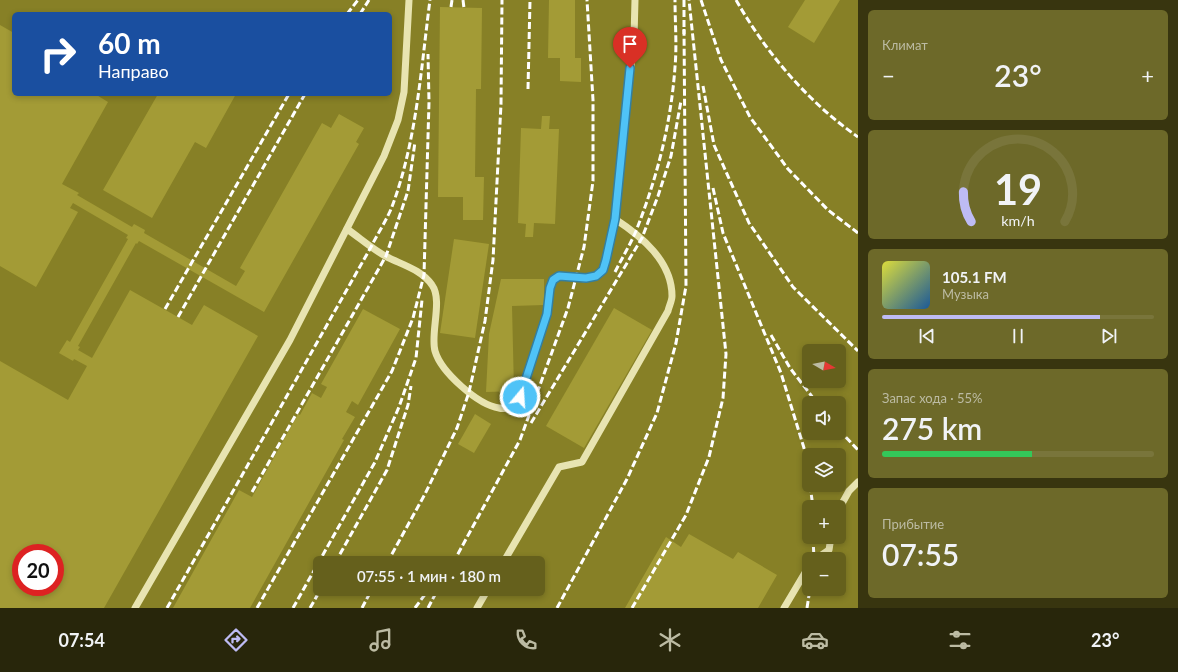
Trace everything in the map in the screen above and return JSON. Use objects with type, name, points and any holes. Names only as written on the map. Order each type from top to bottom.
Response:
[{"type":"lane","points":[[135,608],[290,340],[384,156],[398,120],[404,92],[409,0]]},
{"type":"lane","points":[[347,229],[386,256],[424,274],[434,287],[436,303],[435,351],[445,370],[469,392],[488,404],[500,408],[512,408],[520,397],[547,314],[550,288],[553,280],[559,276],[586,278],[596,276],[603,270],[615,219],[634,38],[635,0]]},
{"type":"lane","points":[[507,556],[559,467],[582,462],[668,311],[672,297],[670,279],[665,266],[642,238],[615,219]]},
{"type":"lane","points":[[844,500],[849,491],[858,482]]},
{"type":"lane","points":[[784,608],[802,578]]},
{"type":"lane","points":[[477,608],[484,596]]},
{"type":"building","points":[[549,0],[575,0],[575,58],[581,58],[581,82],[560,81],[560,58],[548,58]]},
{"type":"building","points":[[805,0],[840,0],[814,43],[788,27]]},
{"type":"building","points":[[440,7],[482,8],[481,89],[476,89],[475,177],[484,177],[483,220],[463,220],[463,197],[438,197]]},
{"type":"building","points":[[0,25],[12,32],[12,96],[98,96],[108,102],[62,184],[79,193],[77,195],[132,227],[134,224],[145,230],[144,233],[236,286],[245,271],[240,268],[322,123],[331,128],[339,114],[364,128],[356,142],[359,144],[264,312],[139,241],[137,244],[136,243],[78,346],[80,347],[78,350],[92,358],[130,290],[192,325],[204,305],[258,336],[104,608],[0,608],[0,361],[68,400],[87,366],[74,359],[73,361],[59,353],[67,340],[70,342],[128,239],[126,238],[128,235],[73,203],[70,208],[78,212],[36,287],[0,266]]},
{"type":"building","points":[[157,96],[235,96],[206,148],[195,142],[152,218],[103,190]]},
{"type":"building","points":[[542,116],[550,116],[549,129],[559,129],[555,224],[534,223],[533,237],[525,237],[526,224],[518,223],[521,128],[541,129]]},
{"type":"building","points":[[454,239],[489,244],[475,338],[440,333]]},
{"type":"building","points":[[501,279],[544,279],[544,305],[512,306],[514,391],[486,392],[489,334]]},
{"type":"building","points":[[614,308],[652,330],[584,448],[546,426]]},
{"type":"building","points":[[363,309],[400,329],[358,405],[352,401],[346,412],[355,417],[342,439],[344,440],[250,608],[173,608],[239,490],[252,497],[298,414],[300,415],[312,393],[321,398],[327,387],[321,384]]},
{"type":"building","points":[[475,414],[491,424],[474,453],[458,444]]},
{"type":"building","points":[[689,534],[733,559],[738,552],[777,575],[758,608],[625,608],[666,537],[681,547]]},
{"type":"railway","points":[[349,12],[358,0]]},
{"type":"railway","points":[[361,12],[369,0]]},
{"type":"railway","points":[[167,608],[391,209],[408,154],[413,128],[421,77],[430,0]]},
{"type":"railway","points":[[451,7],[452,0]]},
{"type":"railway","points":[[463,0],[464,8]]},
{"type":"railway","points":[[391,556],[425,494],[457,428],[469,392],[485,321],[493,260],[501,104],[502,0]]},
{"type":"railway","points":[[528,89],[530,0]]},
{"type":"railway","points":[[457,556],[520,440],[568,308],[584,247],[593,181],[593,100],[587,0]]},
{"type":"railway","points":[[615,272],[634,236],[644,211],[662,150],[670,109],[676,59],[675,0]]},
{"type":"railway","points":[[684,0],[684,34]]},
{"type":"railway","points":[[632,608],[686,515],[709,457],[723,398],[726,354],[689,0]]},
{"type":"railway","points":[[701,0],[721,60],[750,117],[788,169],[828,210],[858,233]]},
{"type":"railway","points":[[736,0],[748,20],[775,58],[805,92],[839,123],[858,137]]},
{"type":"railway","points":[[557,608],[627,479],[657,413],[676,343],[686,286],[684,29]]},
{"type":"railway","points":[[257,608],[392,371],[413,318],[424,275],[429,102],[428,54]]},
{"type":"railway","points":[[703,86],[714,145],[749,223],[793,287],[858,351]]},
{"type":"railway","points":[[165,309],[288,96]]},
{"type":"railway","points":[[178,317],[304,96]]},
{"type":"railway","points":[[531,423],[642,238],[671,156],[681,101]]},
{"type":"railway","points":[[252,492],[386,256],[408,191],[415,142]]},
{"type":"railway","points":[[713,188],[723,233],[781,373],[804,448]]},
{"type":"railway","points":[[293,608],[375,462],[399,407],[416,358],[422,300]]},
{"type":"railway","points":[[771,335],[790,368],[812,396]]},
{"type":"railway","points":[[339,556],[387,470],[408,405],[411,386]]},
{"type":"railway","points":[[846,437],[858,450]]},
{"type":"railway","points":[[811,492],[812,500]]},
{"type":"railway","points":[[813,544],[814,552]]},
{"type":"railway","points":[[310,608],[317,596]]},
{"type":"railway","points":[[362,608],[368,596]]},
{"type":"railway","points":[[415,608],[424,596]]},
{"type":"railway","points":[[428,608],[434,596]]},
{"type":"railway","points":[[807,608],[809,596]]},
{"type":"route","points":[[520,397],[547,314],[550,288],[553,280],[559,276],[586,278],[596,276],[603,270],[615,219],[630,68]]}]
